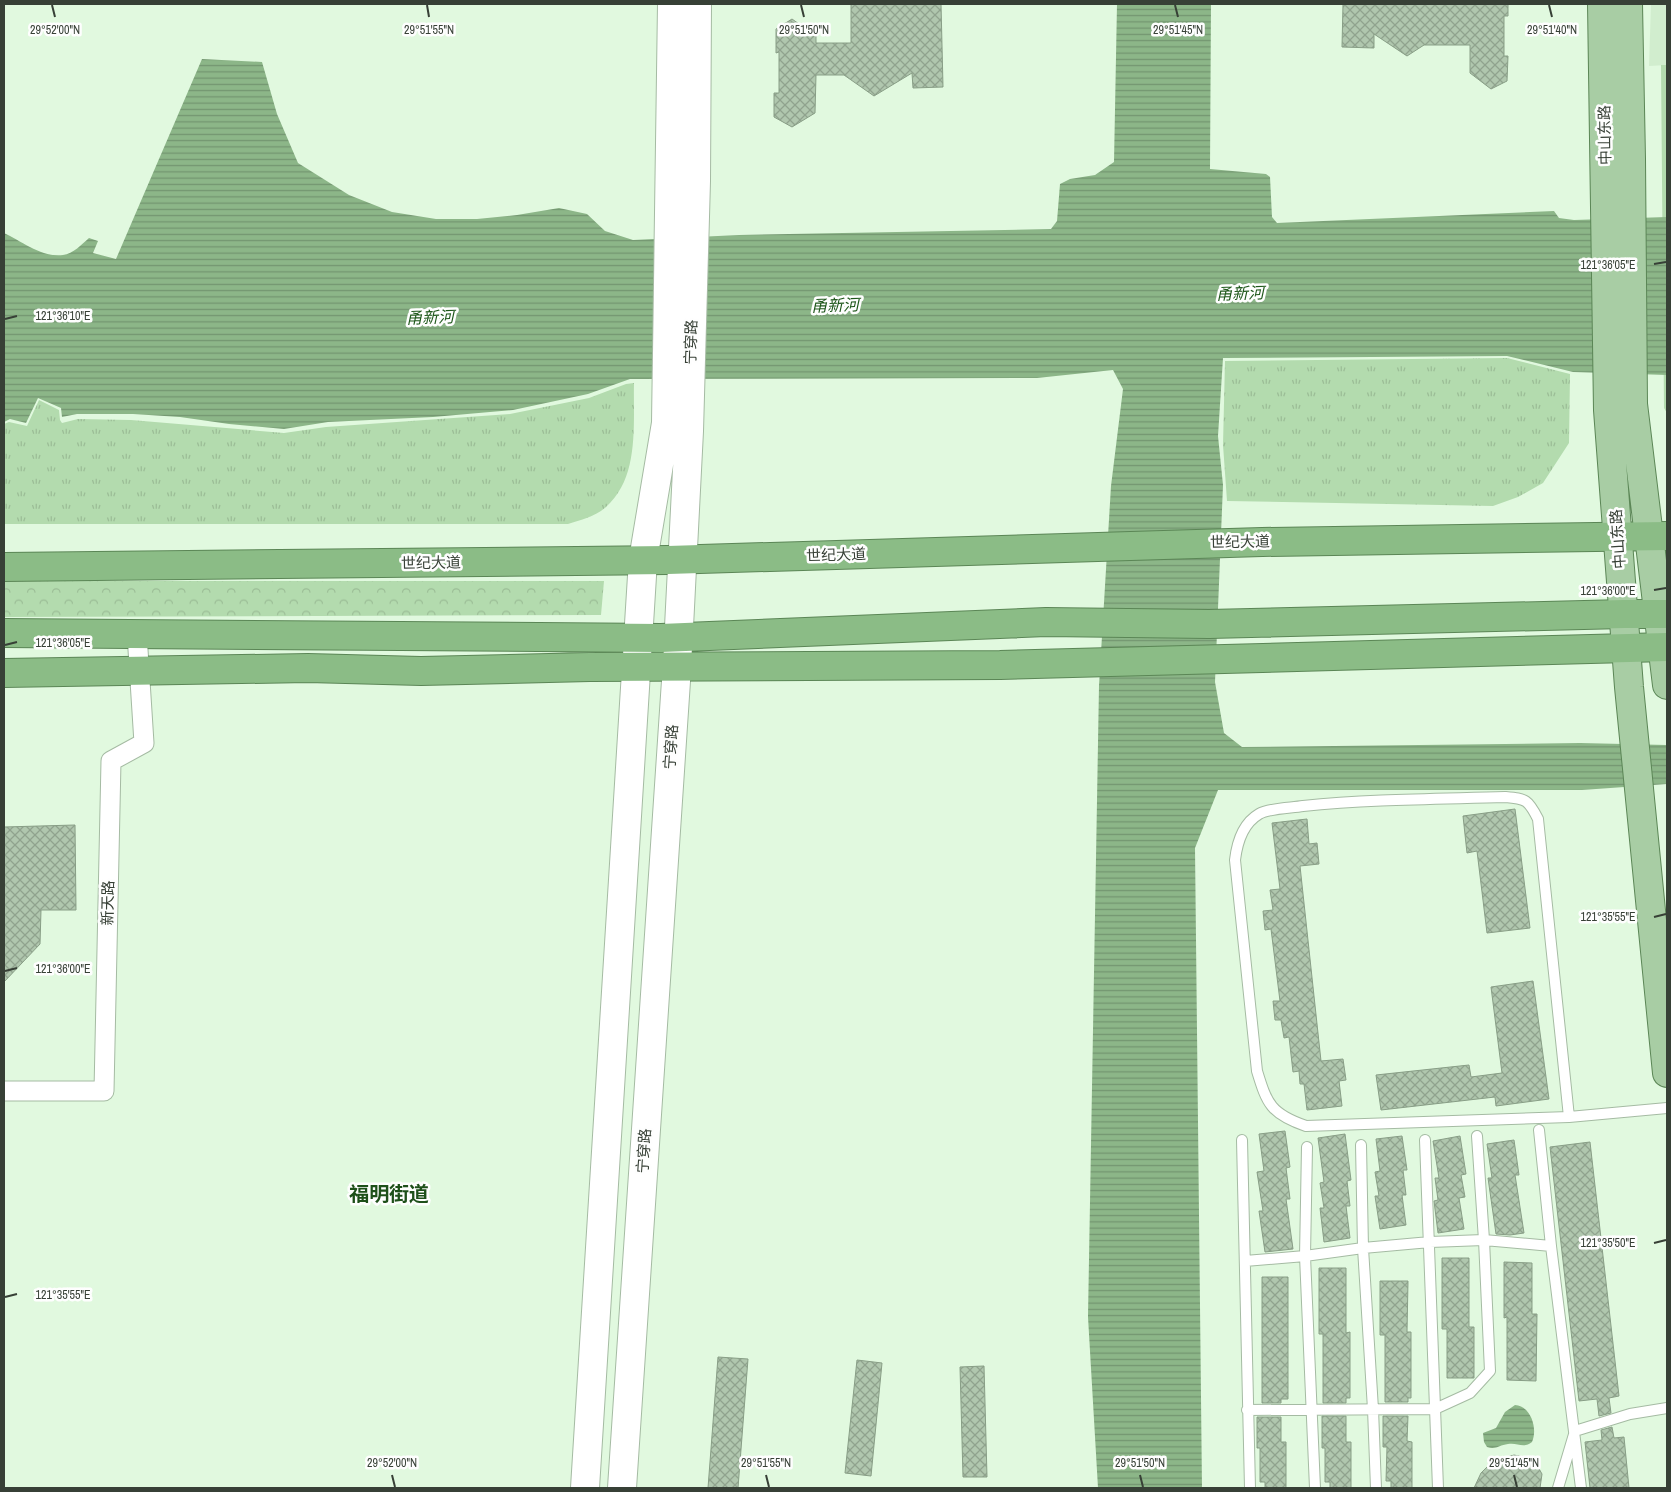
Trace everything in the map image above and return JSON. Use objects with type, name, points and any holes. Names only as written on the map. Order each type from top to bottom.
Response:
[{"type":"highway","name":"世纪大道","points":[[4,567],[682,560],[1207,543],[1658,536]]},
{"type":"highway","points":[[4,633],[637,638],[1046,622],[1209,624],[1663,614]]},
{"type":"highway","points":[[4,673],[308,668],[421,671],[676,666],[991,665],[1665,647]]},
{"type":"main road","name":"宁穿路","points":[[672,4],[683,181]]},
{"type":"main road","name":"宁穿路","points":[[622,1488],[682,560],[677,427],[683,181],[697,4]]},
{"type":"main road","name":"中山东路","points":[[1602,4],[1618,160]]},
{"type":"main road","name":"中山东路","points":[[1628,4],[1618,160],[1621,407],[1618,536],[1629,687],[1667,1073]]},
{"type":"main road","name":"中山东路","points":[[1621,407],[1656,507],[1667,684]]},
{"type":"main road","points":[[585,1488],[643,560],[677,427]]},
{"type":"street","name":"新天路","points":[[4,1092],[104,1091],[111,761],[144,743],[137,634]]},
{"type":"lane","points":[[1569,1117],[1538,819],[1531,804],[1520,799],[1505,797],[1334,803],[1279,809],[1259,814],[1245,827],[1237,842],[1236,860],[1258,1071],[1266,1098],[1272,1108],[1294,1122],[1306,1126],[1569,1117],[1667,1108]]},
{"type":"lane","points":[[1539,1130],[1551,1246],[1581,1488]]},
{"type":"lane","points":[[1247,1410],[1436,1409],[1470,1393],[1490,1371],[1477,1136]]},
{"type":"lane","points":[[1242,1140],[1250,1488]]},
{"type":"lane","points":[[1425,1140],[1438,1488]]},
{"type":"lane","points":[[1361,1145],[1363,1248],[1376,1488]]},
{"type":"lane","points":[[1307,1147],[1305,1256],[1315,1488]]},
{"type":"lane","points":[[1245,1261],[1430,1242],[1484,1240],[1551,1246]]},
{"type":"lane","points":[[1575,1431],[1630,1414],[1667,1408]]},
{"type":"lane","points":[[1558,1488],[1575,1431]]},
{"type":"shaded area","points":[[1651,4],[1667,4],[1667,65],[1649,66]]},
{"type":"green space","points":[[1661,65],[1667,65],[1667,413],[1664,408]]},
{"type":"green space","points":[[1507,358],[1570,374],[1569,443],[1543,483],[1518,497],[1493,506],[1227,501],[1223,445],[1225,361]]},
{"type":"green space","points":[[634,383],[634,432],[630,465],[625,481],[617,495],[606,507],[598,513],[568,524],[4,524],[4,424],[9,422],[27,426],[39,400],[59,410],[62,423],[78,419],[131,420],[284,433],[326,427],[510,414],[589,398],[626,384]]},
{"type":"green space","points":[[4,581],[604,581],[601,615],[4,617]]},
{"type":"water","name":"甬新河","points":[[1117,4],[1211,4],[1210,169],[1266,174],[1270,177],[1272,217],[1277,223],[1554,211],[1559,218],[1574,220],[1667,217],[1667,375],[1573,372],[1507,356],[1223,358],[1218,436],[1223,485],[1215,682],[1224,733],[1242,747],[1580,743],[1667,745],[1667,784],[1582,790],[1218,790],[1195,848],[1202,1488],[1098,1488],[1088,1317],[1099,686],[1111,486],[1123,389],[1113,370],[1037,378],[630,379],[588,394],[513,410],[433,417],[328,422],[284,429],[180,417],[133,414],[77,414],[62,417],[61,408],[38,398],[26,423],[10,419],[4,422],[4,233],[32,248],[55,255],[70,253],[89,238],[98,241],[93,253],[116,259],[202,59],[262,62],[277,114],[298,163],[349,195],[392,212],[436,219],[477,219],[559,208],[587,214],[605,231],[633,240],[739,235],[1051,229],[1057,221],[1060,184],[1070,179],[1095,175],[1114,162]]},
{"type":"water","points":[[1515,1405],[1525,1409],[1532,1419],[1534,1437],[1532,1442],[1526,1445],[1511,1444],[1495,1448],[1487,1447],[1484,1442],[1483,1433],[1496,1428],[1505,1412]]},
{"type":"building","points":[[851,4],[941,4],[943,87],[913,88],[912,73],[874,96],[844,75],[816,75],[815,113],[792,127],[774,117],[774,93],[779,93],[779,52],[776,53],[776,29],[792,19],[816,36],[816,43],[851,43]]},
{"type":"building","points":[[1343,4],[1508,4],[1508,16],[1504,16],[1504,56],[1508,56],[1507,81],[1491,89],[1470,73],[1470,45],[1424,45],[1407,56],[1374,34],[1374,48],[1342,47]]},
{"type":"building","points":[[1515,809],[1530,928],[1487,933],[1477,851],[1467,853],[1463,816]]},
{"type":"building","points":[[1307,819],[1309,844],[1317,843],[1319,864],[1300,866],[1321,1061],[1343,1059],[1346,1080],[1339,1081],[1342,1106],[1307,1110],[1304,1084],[1300,1084],[1299,1071],[1293,1072],[1289,1037],[1284,1038],[1281,1020],[1275,1020],[1273,1001],[1280,1001],[1271,929],[1265,930],[1263,911],[1273,910],[1270,890],[1280,889],[1272,823]]},
{"type":"building","points":[[75,825],[76,910],[41,910],[40,944],[4,982],[4,827]]},
{"type":"building","points":[[1533,981],[1549,1099],[1496,1106],[1495,1097],[1381,1110],[1376,1075],[1469,1065],[1471,1077],[1502,1073],[1491,987]]},
{"type":"building","points":[[1285,1131],[1290,1167],[1286,1168],[1290,1199],[1286,1199],[1293,1249],[1265,1252],[1259,1211],[1263,1211],[1257,1172],[1264,1171],[1259,1134]]},
{"type":"building","points":[[1345,1134],[1351,1180],[1347,1181],[1350,1206],[1346,1206],[1350,1238],[1324,1242],[1320,1208],[1324,1208],[1320,1183],[1324,1182],[1318,1138]]},
{"type":"building","points":[[1402,1136],[1407,1170],[1403,1170],[1406,1195],[1402,1195],[1406,1225],[1380,1229],[1375,1196],[1379,1196],[1375,1172],[1380,1171],[1376,1139]]},
{"type":"building","points":[[1460,1136],[1466,1174],[1461,1175],[1465,1197],[1459,1198],[1464,1229],[1438,1233],[1434,1201],[1438,1200],[1435,1178],[1439,1178],[1433,1141]]},
{"type":"building","points":[[1514,1140],[1519,1175],[1515,1175],[1524,1233],[1496,1234],[1488,1178],[1492,1178],[1487,1144]]},
{"type":"building","points":[[1590,1142],[1619,1396],[1609,1398],[1611,1413],[1599,1416],[1597,1399],[1579,1401],[1550,1147]]},
{"type":"building","points":[[1442,1258],[1469,1258],[1469,1327],[1474,1327],[1474,1378],[1447,1378],[1447,1329],[1442,1329]]},
{"type":"building","points":[[1504,1262],[1532,1263],[1532,1314],[1537,1314],[1536,1381],[1507,1380],[1507,1317],[1504,1318]]},
{"type":"building","points":[[1319,1268],[1346,1268],[1346,1333],[1350,1332],[1350,1398],[1346,1398],[1346,1403],[1323,1403],[1323,1334],[1319,1334]]},
{"type":"building","points":[[1262,1277],[1288,1277],[1288,1399],[1281,1399],[1281,1403],[1262,1403]]},
{"type":"building","points":[[1380,1281],[1408,1281],[1407,1332],[1411,1332],[1411,1398],[1408,1398],[1408,1402],[1385,1402],[1385,1335],[1380,1335]]},
{"type":"building","points":[[718,1357],[748,1359],[738,1488],[708,1488]]},
{"type":"building","points":[[857,1360],[882,1363],[871,1476],[845,1473]]},
{"type":"building","points":[[984,1366],[987,1477],[963,1477],[960,1367]]},
{"type":"building","points":[[1322,1416],[1346,1416],[1346,1442],[1351,1442],[1351,1488],[1330,1488],[1330,1482],[1325,1482],[1325,1448],[1322,1448]]},
{"type":"building","points":[[1383,1416],[1408,1416],[1407,1441],[1412,1442],[1412,1488],[1391,1488],[1391,1481],[1386,1481],[1387,1447],[1383,1447]]},
{"type":"building","points":[[1257,1417],[1281,1417],[1281,1442],[1286,1442],[1286,1488],[1265,1488],[1265,1482],[1260,1482],[1260,1448],[1257,1448]]},
{"type":"building","points":[[1612,1427],[1614,1438],[1624,1437],[1629,1488],[1590,1488],[1585,1442],[1602,1440],[1601,1430]]},
{"type":"building","points":[[1514,1455],[1528,1458],[1538,1467],[1542,1474],[1540,1488],[1474,1488],[1481,1473],[1489,1465],[1497,1460]]},
{"type":"district","name":"福明街道","points":[[389,1194]]}]
